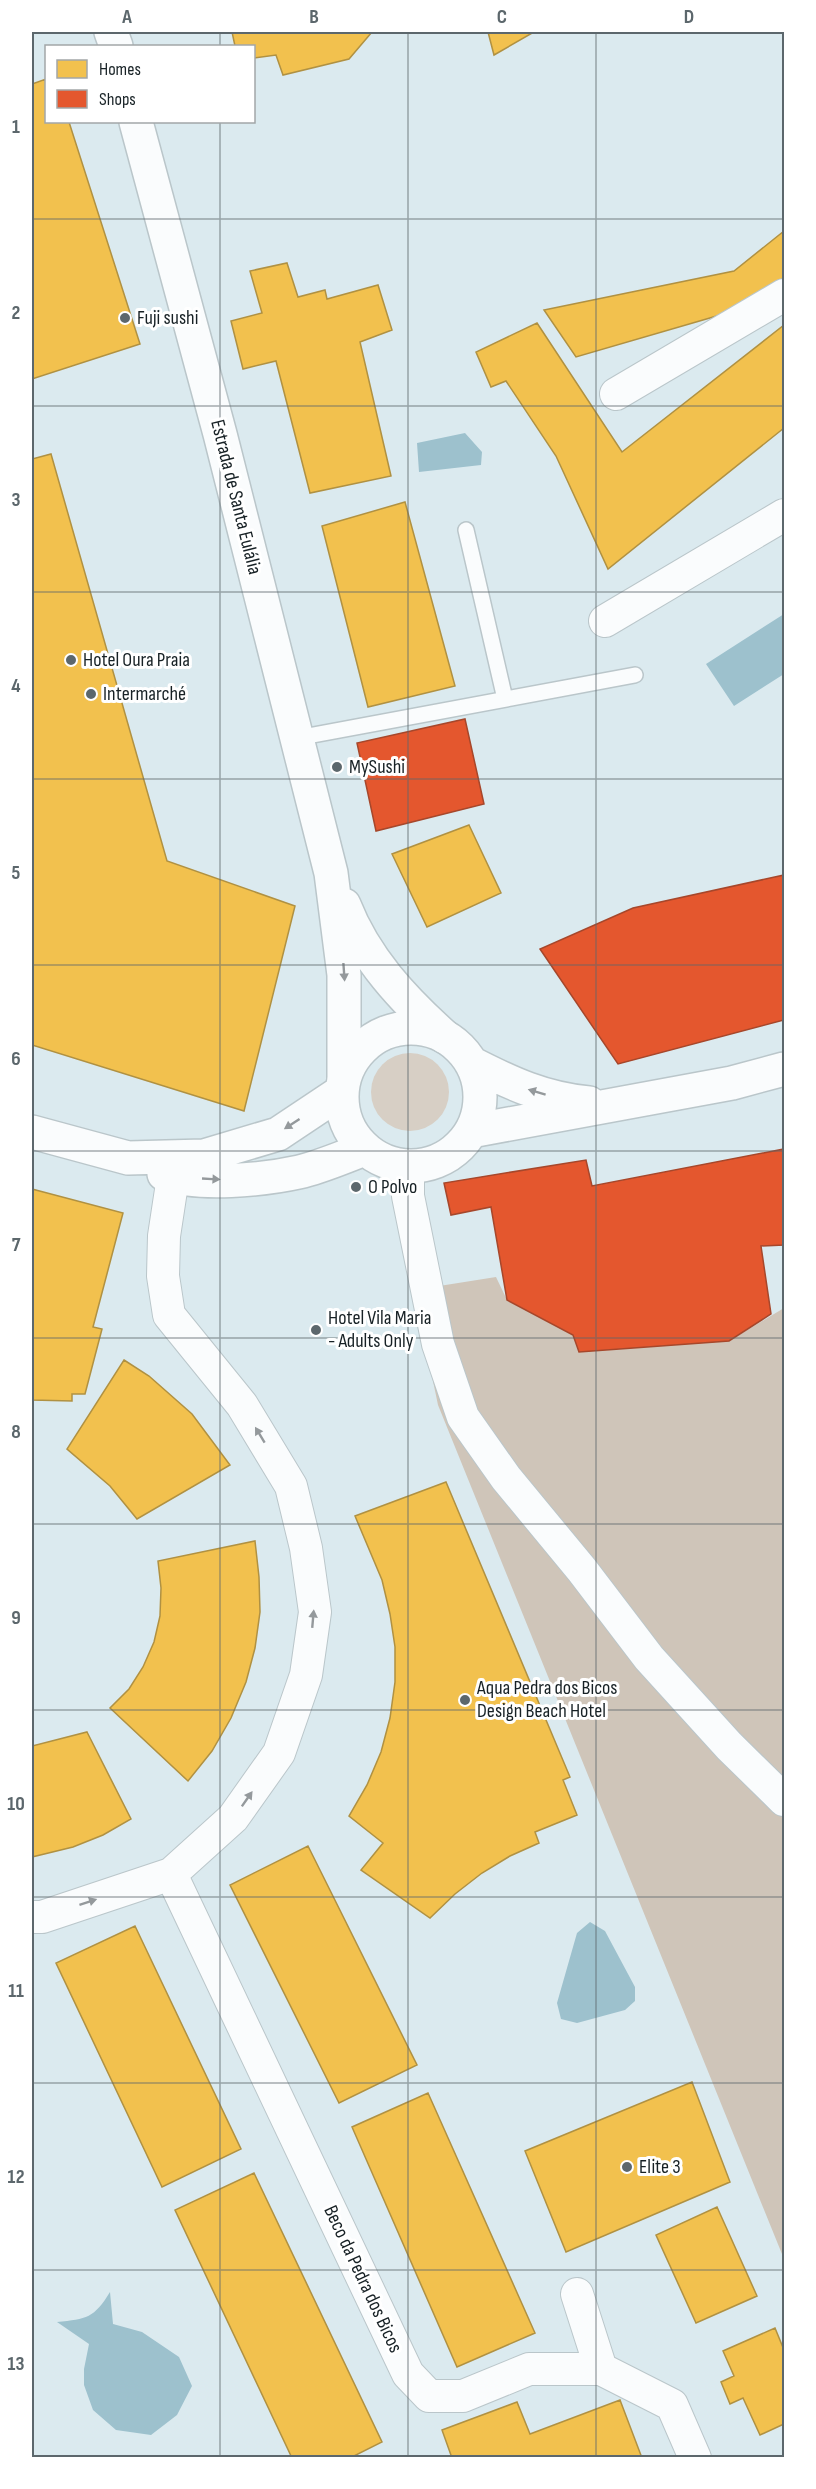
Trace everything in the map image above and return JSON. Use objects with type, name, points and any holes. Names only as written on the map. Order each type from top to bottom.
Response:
[{"type":"street","name":"Estrada de Santa Eulália","points":[[136,123],[220,434],[331,873],[344,975],[343,1085],[347,1124],[365,1149],[392,1164],[408,1167],[444,1158],[460,1146],[471,1131],[478,1114],[480,1097],[478,1079],[471,1063],[460,1048],[407,1003],[375,964],[350,920],[331,873]]},
{"type":"street","points":[[616,394],[784,295]]},
{"type":"street","points":[[605,621],[784,515]]},
{"type":"street","name":"Estrada de Santa Eulália","points":[[343,1085],[353,1059],[367,1044],[385,1033],[405,1028],[426,1030],[445,1037]]},
{"type":"street","name":"Estrada de Santa Eulália","points":[[471,1063],[516,1086],[564,1101],[615,1106]]},
{"type":"street","name":"Estrada de Santa Eulália","points":[[471,1131],[615,1106],[732,1083],[784,1070]]},
{"type":"street","points":[[39,1139],[128,1158],[204,1156],[278,1134],[343,1085]]},
{"type":"street","points":[[39,1139],[173,1177],[231,1181],[300,1172],[365,1149]]},
{"type":"street","points":[[408,1167],[408,1196],[438,1344],[463,1417],[506,1478],[582,1570],[649,1658],[729,1746],[784,1800]]},
{"type":"street","points":[[32,1917],[42,1917],[171,1874],[233,1818],[279,1752],[306,1675],[315,1612],[306,1548],[291,1486],[242,1404],[170,1315],[163,1276],[164,1246],[173,1177]]},
{"type":"street","name":"Beco da Pedra dos Bicos","points":[[171,1874],[408,2374],[429,2396],[463,2396],[529,2369],[601,2369],[672,2405],[694,2457]]},
{"type":"street","points":[[577,2294],[601,2369]]},
{"type":"lane","points":[[466,530],[505,699]]},
{"type":"lane","points":[[297,738],[635,675]]},
{"type":"shaded area","points":[[410,1053],[425,1056],[437,1065],[446,1077],[449,1092],[446,1107],[437,1119],[425,1128],[410,1131],[395,1128],[383,1119],[374,1107],[371,1092],[374,1077],[383,1065],[395,1056]]},
{"type":"shaded area","points":[[496,1277],[507,1300],[573,1335],[580,1352],[729,1341],[784,1308],[784,2259],[438,1405],[414,1290]]},
{"type":"water","points":[[465,433],[482,452],[481,465],[419,472],[417,443]]},
{"type":"water","points":[[784,614],[784,674],[734,706],[706,664]]},
{"type":"water","points":[[590,1922],[605,1931],[635,1987],[635,2001],[625,2010],[577,2023],[561,2019],[557,2003],[577,1933]]},
{"type":"water","points":[[110,2292],[113,2324],[142,2332],[179,2357],[192,2386],[177,2415],[151,2435],[116,2430],[93,2410],[84,2385],[84,2369],[89,2344],[57,2322],[89,2316]]},
{"type":"building: Homes","points":[[232,32],[372,32],[349,59],[283,75],[276,55],[255,58],[255,45],[235,45]]},
{"type":"building: Homes","points":[[488,32],[534,32],[494,55]]},
{"type":"building: Homes","points":[[45,79],[45,123],[69,123],[140,344],[32,379],[32,84]]},
{"type":"building: Homes","points":[[784,231],[784,278],[727,313],[576,357],[544,310],[734,271]]},
{"type":"building: Homes","points":[[287,263],[298,297],[325,290],[327,299],[378,285],[392,330],[360,342],[391,476],[310,493],[276,361],[243,369],[231,321],[262,313],[250,271]]},
{"type":"building: Homes","points":[[537,323],[622,452],[784,325],[784,428],[608,569],[556,456],[506,381],[491,387],[476,352]]},
{"type":"building: Homes","name":"Hotel Oura Praia","points":[[51,454],[167,861],[295,906],[244,1111],[32,1045],[32,459]]},
{"type":"building: Homes","points":[[405,502],[455,686],[368,707],[322,526]]},
{"type":"building: Homes","points":[[469,825],[501,893],[427,927],[392,854]]},
{"type":"building: Homes","points":[[32,1189],[123,1213],[93,1327],[102,1329],[85,1394],[72,1394],[72,1401],[32,1400]]},
{"type":"building: Homes","points":[[124,1360],[149,1376],[192,1414],[230,1465],[137,1519],[110,1486],[67,1449]]},
{"type":"building: Homes","name":"Aqua Pedra dos Bicos Design Beach Hotel","points":[[446,1482],[570,1777],[563,1780],[577,1815],[535,1832],[539,1843],[510,1856],[482,1873],[430,1918],[361,1870],[383,1843],[349,1816],[367,1785],[381,1752],[390,1718],[395,1682],[395,1647],[382,1580],[355,1516]]},
{"type":"building: Homes","points":[[255,1541],[260,1612],[255,1648],[246,1682],[231,1718],[212,1751],[188,1781],[110,1708],[129,1689],[143,1667],[154,1642],[160,1616],[161,1588],[158,1561]]},
{"type":"building: Homes","points":[[87,1732],[131,1819],[103,1835],[73,1847],[32,1857],[32,1746]]},
{"type":"building: Homes","points":[[308,1846],[417,2065],[339,2103],[230,1885]]},
{"type":"building: Homes","points":[[135,1926],[241,2149],[162,2187],[56,1963]]},
{"type":"building: Homes","name":"Elite 3","points":[[692,2082],[730,2182],[566,2252],[525,2151]]},
{"type":"building: Homes","points":[[428,2093],[535,2333],[457,2367],[352,2127]]},
{"type":"building: Homes","points":[[254,2173],[382,2442],[350,2458],[292,2458],[175,2210]]},
{"type":"building: Homes","points":[[717,2207],[757,2296],[696,2323],[656,2235]]},
{"type":"building: Homes","points":[[775,2328],[784,2350],[784,2424],[760,2435],[743,2398],[730,2404],[721,2382],[734,2376],[723,2351]]},
{"type":"building: Homes","points":[[620,2400],[642,2458],[452,2458],[442,2430],[517,2402],[530,2434]]},
{"type":"building: Shops","points":[[465,719],[484,804],[376,831],[357,743]]},
{"type":"building: Shops","points":[[784,875],[784,1020],[618,1064],[540,949],[633,908]]},
{"type":"building: Shops","points":[[784,1149],[784,1245],[761,1246],[771,1314],[729,1341],[579,1352],[573,1335],[507,1300],[491,1207],[451,1215],[444,1183],[586,1160],[592,1186]]},
{"type":"place","name":"Fuji sushi","points":[[125,318]]},
{"type":"place","name":"Hotel Oura Praia","points":[[71,660]]},
{"type":"place","name":"Intermarché","points":[[91,694]]},
{"type":"place","name":"MySushi","points":[[337,767]]},
{"type":"place","name":"O Polvo","points":[[356,1187]]},
{"type":"place","name":"Hotel Vila Maria - Adults Only","points":[[316,1330]]},
{"type":"place","name":"Aqua Pedra dos Bicos Design Beach Hotel","points":[[465,1700]]},
{"type":"place","name":"Elite 3","points":[[627,2167]]}]
